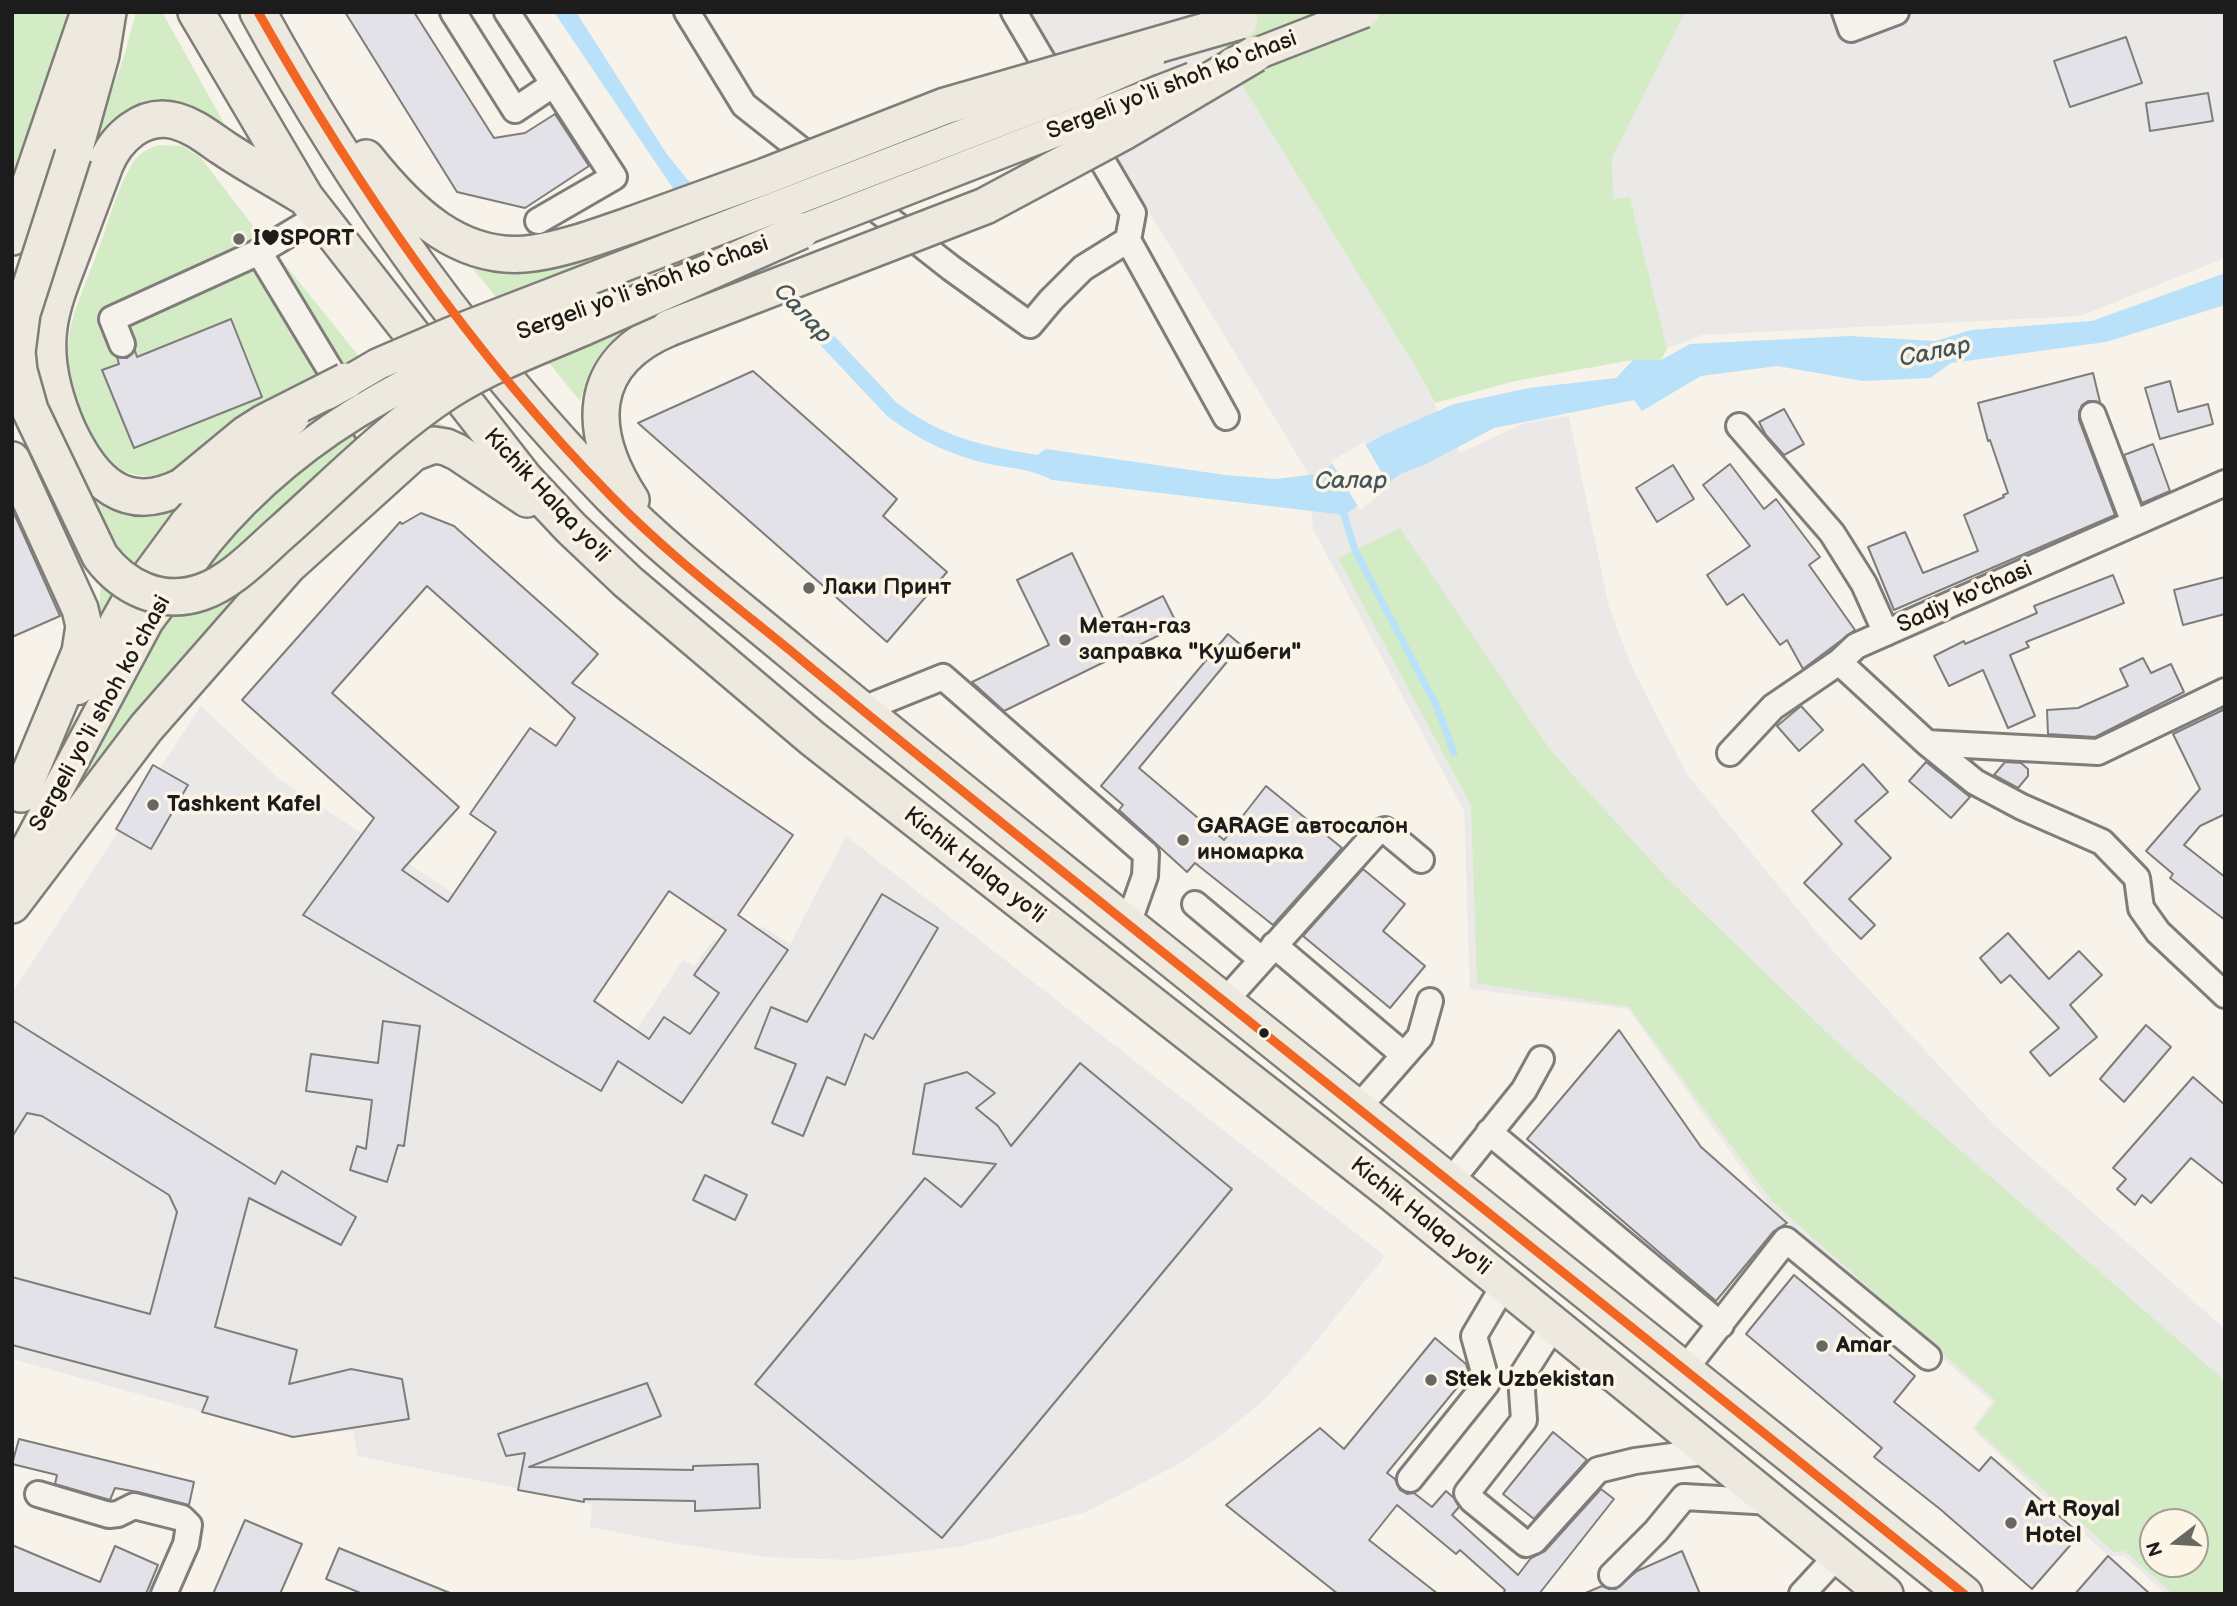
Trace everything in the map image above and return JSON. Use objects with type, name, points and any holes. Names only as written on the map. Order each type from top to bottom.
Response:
[{"type":"highway","points":[[12,237],[89,12]]},
{"type":"highway","points":[[108,12],[97,71],[22,313],[19,371],[30,410],[100,556],[115,574],[145,592],[173,597],[199,593],[234,574],[401,427],[448,391],[503,363],[801,231]]},
{"type":"highway","name":"Kichik Halqa yo'li","points":[[196,12],[312,206],[525,480],[628,582],[812,738],[1391,1192],[1885,1594]]},
{"type":"highway","points":[[265,25],[388,185],[417,214],[455,240],[489,253],[523,254],[567,246],[631,225],[945,106],[1250,17]]},
{"type":"highway","name":"Kichik Halqa yo'li","points":[[265,25],[356,179],[421,271],[530,408],[614,499],[661,543],[861,710],[1964,1594]]},
{"type":"highway","points":[[661,543],[617,476],[604,442],[600,411],[606,385],[618,363],[645,340],[669,328],[985,206],[1125,131],[1255,54]]},
{"type":"highway","points":[[312,206],[200,131],[169,119],[150,121],[128,132],[113,149],[104,166],[51,310],[47,341],[51,379],[60,410],[87,466],[116,491],[139,497],[160,496],[183,486],[265,422],[346,381]]},
{"type":"highway","points":[[12,905],[146,728],[288,566],[413,453],[434,445],[457,452],[571,528]]},
{"type":"highway","points":[[12,460],[80,609],[84,626],[80,652],[17,802]]},
{"type":"highway","points":[[1194,1038],[1224,1002]]},
{"type":"main road","name":"Sergeli yo‘li shoh ko‘chasi","points":[[17,802],[118,617],[141,582],[196,533],[252,492],[294,455],[391,391],[446,364],[537,327],[801,231],[1363,12]]},
{"type":"main road","name":"Sergeli yo‘li shoh ko‘chasi","points":[[12,875],[196,533],[219,484],[310,406],[346,381],[398,354],[450,333],[1087,87],[1250,17]]},
{"type":"street","points":[[453,12],[515,110],[554,84]]},
{"type":"street","points":[[508,12],[614,177],[538,221]]},
{"type":"street","points":[[687,12],[744,105],[951,268],[1030,325],[1083,268],[1128,240]]},
{"type":"street","points":[[1014,12],[1133,213],[1128,240],[1226,416]]},
{"type":"street","points":[[1845,12],[1851,29],[1896,12]]},
{"type":"street","points":[[122,344],[112,319],[259,253],[312,206]]},
{"type":"street","points":[[259,253],[383,456],[385,468],[382,480]]},
{"type":"street","points":[[2093,415],[2134,523]]},
{"type":"street","points":[[1739,426],[1832,533],[1864,584],[1886,633]]},
{"type":"street","name":"Sadiy ko'chasi","points":[[1730,753],[1773,707],[1839,662],[1856,646],[2225,483]]},
{"type":"street","points":[[1839,662],[1927,743],[1975,782],[2022,807],[2102,842],[2137,878],[2141,908],[2158,932],[2225,995]]},
{"type":"street","points":[[861,710],[943,677],[1146,854],[1144,876],[1128,924]]},
{"type":"street","points":[[1927,743],[2098,752],[2225,691]]},
{"type":"street","points":[[1224,1002],[1376,833],[1385,831],[1421,860]]},
{"type":"street","points":[[1195,904],[1268,952],[1404,1055]]},
{"type":"street","points":[[1357,1109],[1420,1037],[1430,1001]]},
{"type":"street","points":[[1449,1183],[1524,1090],[1541,1059]]},
{"type":"street","points":[[1489,1132],[1721,1325]]},
{"type":"street","points":[[1685,1370],[1786,1240],[1928,1357]]},
{"type":"street","points":[[1410,1479],[1487,1384],[1474,1336],[1504,1285]]},
{"type":"street","points":[[1553,1325],[1521,1377],[1524,1420],[1467,1493],[1526,1544],[1534,1541],[1598,1470],[1635,1461],[1710,1451]]},
{"type":"street","points":[[38,1494],[110,1515],[134,1506],[182,1518],[188,1525],[186,1544],[164,1594]]},
{"type":"street","points":[[1612,1575],[1656,1531],[1684,1497],[1773,1502]]},
{"type":"street","points":[[1802,1594],[1838,1555]]},
{"type":"shaded area","points":[[1027,12],[1197,12],[1416,368],[1460,453],[1525,423],[1569,417],[1609,607],[1632,667],[1686,773],[1824,941],[1995,1126],[2225,1329],[2225,1594],[2166,1594],[2148,1578],[2209,1578],[2209,1508],[2139,1508],[2139,1570],[2124,1556],[2108,1556],[1972,1429],[1992,1402],[1769,1206],[1628,1009],[1470,989],[1464,811],[1313,529],[1307,471]]},
{"type":"shaded area","points":[[1685,12],[2225,12],[2225,258],[2081,316],[1701,335],[1667,349],[1630,197],[1612,199],[1612,158]]},
{"type":"shaded area","points":[[201,706],[279,779],[449,890],[636,1030],[683,960],[694,966],[714,939],[740,957],[762,926],[790,944],[846,836],[1385,1256],[1306,1354],[1264,1400],[1224,1433],[1181,1463],[1086,1512],[962,1546],[850,1560],[766,1557],[590,1527],[592,1505],[584,1502],[358,1456],[353,1431],[293,1437],[12,1359],[12,993]]},
{"type":"green space","points":[[12,12],[69,12],[60,44],[12,173]]},
{"type":"green space","points":[[136,12],[162,12],[225,125],[206,113],[180,104],[131,110],[112,122],[101,137],[97,134]]},
{"type":"green space","points":[[1197,12],[1685,12],[1612,158],[1613,199],[1630,197],[1667,349],[1661,360],[1633,360],[1515,381],[1435,403]]},
{"type":"green space","points":[[158,145],[182,146],[201,158],[263,239],[222,261],[218,255],[99,311],[119,364],[103,371],[133,448],[262,397],[231,319],[137,357],[124,324],[254,266],[377,466],[266,571],[202,637],[73,800],[68,797],[119,703],[194,583],[242,525],[271,497],[333,446],[296,389],[170,474],[151,476],[122,470],[110,462],[93,439],[71,376],[68,353],[70,333],[80,296],[122,184],[137,157]]},
{"type":"green space","points":[[636,238],[663,312],[612,348],[594,370],[580,401],[473,269],[516,272],[537,269]]},
{"type":"green space","points":[[280,258],[377,379],[429,418],[448,427],[426,430],[396,450],[278,261]]},
{"type":"green space","points":[[86,495],[107,508],[129,516],[152,517],[176,511],[98,627],[101,581]]},
{"type":"green space","points":[[1400,528],[1551,751],[1666,877],[1843,1048],[2225,1381],[2225,1594],[2173,1594],[2155,1578],[2209,1578],[2209,1508],[2139,1508],[2139,1564],[2125,1551],[2114,1552],[1975,1429],[1996,1401],[1773,1202],[1629,1007],[1477,983],[1471,805],[1338,558]]},
{"type":"water","name":"Салар","points":[[554,12],[576,12],[666,153],[687,179],[896,402],[946,432],[980,444],[1017,452],[1037,455],[1046,449],[1225,475],[1275,479],[1326,473],[1328,467],[1383,435],[1454,404],[1529,388],[1616,378],[1633,360],[1661,360],[1690,344],[1850,336],[1935,341],[1971,330],[2092,321],[2225,273],[2225,305],[2106,342],[1951,363],[1930,378],[1863,381],[1777,366],[1701,376],[1642,411],[1634,400],[1494,428],[1426,464],[1400,474],[1345,515],[1052,480],[1029,471],[975,461],[948,451],[922,439],[887,416],[672,187]]},
{"type":"pier","points":[[1364,442],[1390,487],[1360,510],[1331,461]]},
{"type":"building","points":[[345,12],[414,12],[494,138],[525,133],[555,114],[589,166],[525,208],[457,192]]},
{"type":"building","points":[[2126,37],[2142,83],[2070,107],[2054,61]]},
{"type":"building","points":[[2208,93],[2213,121],[2150,131],[2146,103]]},
{"type":"building","points":[[231,319],[262,397],[134,448],[102,370],[119,364],[117,357],[127,358],[135,351],[137,357]]},
{"type":"building","points":[[753,371],[897,499],[883,516],[947,572],[887,642],[638,423]]},
{"type":"building","points":[[2093,373],[2100,402],[2088,401],[2082,405],[2079,420],[2115,515],[1894,610],[1868,547],[1905,532],[1923,573],[1978,551],[1964,515],[2008,493],[1990,440],[1988,441],[1978,403]]},
{"type":"building","points":[[2170,381],[2178,412],[2208,404],[2213,424],[2160,439],[2145,388]]},
{"type":"building","points":[[1784,409],[1804,444],[1784,455],[1766,435],[1759,422]]},
{"type":"building","points":[[2153,444],[2170,491],[2142,503],[2124,455]]},
{"type":"building","points":[[1730,464],[1764,509],[1776,499],[1820,557],[1809,565],[1855,630],[1803,669],[1787,640],[1780,645],[1743,594],[1727,605],[1707,575],[1750,546],[1703,485]]},
{"type":"building","points":[[1673,465],[1694,499],[1657,522],[1636,488]]},
{"type":"building","points":[[12,509],[60,616],[12,637]]},
{"type":"building","points":[[421,513],[454,526],[598,654],[572,683],[793,835],[738,915],[788,950],[682,1103],[618,1061],[601,1091],[303,915],[374,818],[242,700],[400,522],[402,524]],"holes":[[[427,586],[575,718],[556,746],[530,728],[470,814],[496,832],[448,902],[402,870],[459,807],[332,693]],[[669,891],[726,930],[694,975],[719,993],[690,1034],[664,1017],[649,1039],[594,1001]]]},
{"type":"building","points":[[1072,553],[1106,624],[1163,596],[1178,626],[1004,711],[972,682],[1049,645],[1017,580]]},
{"type":"building","points":[[2113,575],[2124,603],[2026,642],[2029,647],[2010,655],[2035,716],[2008,728],[1983,670],[1949,686],[1934,656],[1964,641],[1965,644],[2037,613],[2034,606]]},
{"type":"building","points":[[2225,577],[2225,614],[2183,625],[2174,590]]},
{"type":"building","points":[[1228,634],[1241,645],[1139,768],[1224,840],[1266,786],[1342,848],[1273,925],[1195,863],[1187,872],[1119,810],[1123,805],[1101,786]]},
{"type":"building","points":[[2143,658],[2151,673],[2171,664],[2184,692],[2095,737],[2048,734],[2047,710],[2078,708],[2128,686],[2120,669]]},
{"type":"building","points":[[1801,706],[1823,730],[1799,751],[1777,726]]},
{"type":"building","points":[[2225,709],[2225,814],[2200,826],[2184,845],[2225,877],[2225,920],[2170,878],[2173,874],[2146,851],[2200,789],[2173,734]]},
{"type":"building","points":[[1926,762],[1970,797],[1951,818],[1909,781]]},
{"type":"building","points":[[2005,762],[2021,763],[2028,769],[2028,776],[2018,788],[1994,775]]},
{"type":"building","points":[[1863,764],[1888,792],[1855,821],[1891,858],[1849,899],[1875,925],[1861,939],[1804,883],[1842,844],[1812,811]]},
{"type":"building","name":"Tashkent Kafel","points":[[153,765],[188,785],[151,849],[116,829]]},
{"type":"building","points":[[1363,869],[1405,904],[1383,931],[1425,966],[1390,1008],[1303,936]]},
{"type":"building","points":[[882,894],[938,928],[873,1039],[865,1034],[845,1085],[827,1077],[803,1136],[772,1123],[796,1064],[755,1048],[771,1007],[807,1022]]},
{"type":"building","points":[[2008,933],[2049,979],[2079,951],[2102,975],[2070,1005],[2097,1037],[2050,1076],[2030,1052],[2059,1028],[2010,975],[2001,983],[1980,958]]},
{"type":"building","points":[[12,1020],[275,1184],[282,1171],[356,1217],[341,1245],[249,1198],[215,1327],[297,1350],[289,1384],[351,1369],[402,1379],[409,1419],[293,1437],[202,1412],[208,1397],[12,1345],[12,1277],[150,1314],[177,1212],[169,1195],[42,1116],[27,1113],[12,1137]]},
{"type":"building","points":[[383,1021],[420,1026],[404,1146],[398,1145],[387,1182],[350,1170],[357,1146],[366,1149],[372,1100],[306,1091],[311,1054],[378,1063]]},
{"type":"building","points":[[2146,1025],[2171,1047],[2124,1102],[2100,1079]]},
{"type":"building","points":[[1619,1030],[1701,1147],[1787,1223],[1774,1231],[1716,1301],[1527,1139]]},
{"type":"building","points":[[1080,1063],[1232,1189],[942,1538],[755,1384],[925,1178],[961,1207],[996,1164],[913,1154],[925,1084],[967,1072],[995,1093],[976,1108],[998,1126],[1011,1146]]},
{"type":"building","points":[[2193,1077],[2225,1105],[2225,1185],[2191,1158],[2151,1203],[2142,1195],[2135,1205],[2117,1189],[2126,1179],[2113,1168]]},
{"type":"building","points":[[705,1175],[747,1195],[735,1220],[693,1200]]},
{"type":"building","points":[[1794,1275],[1915,1376],[1894,1402],[1979,1471],[1991,1457],[2080,1534],[2032,1589],[1940,1509],[1874,1457],[1882,1448],[1746,1334]]},
{"type":"building","points":[[1435,1338],[1466,1364],[1469,1373],[1387,1473],[1395,1479],[1400,1490],[1407,1494],[1414,1493],[1432,1507],[1446,1491],[1459,1507],[1452,1515],[1518,1575],[1531,1558],[1545,1551],[1601,1489],[1614,1499],[1539,1594],[1503,1594],[1505,1590],[1460,1550],[1456,1554],[1397,1505],[1369,1540],[1438,1594],[1338,1594],[1226,1505],[1320,1428],[1344,1449]]},
{"type":"building","points":[[647,1383],[661,1416],[529,1467],[693,1470],[693,1466],[758,1464],[760,1508],[695,1511],[695,1501],[584,1499],[584,1502],[518,1490],[525,1453],[506,1456],[498,1434]]},
{"type":"building","points":[[1553,1432],[1587,1460],[1534,1519],[1503,1494]]},
{"type":"building","points":[[19,1439],[194,1482],[189,1505],[115,1488],[110,1500],[55,1484],[57,1475],[12,1464]]},
{"type":"building","points":[[245,1520],[302,1544],[280,1594],[213,1594]]},
{"type":"building","points":[[12,1545],[100,1582],[115,1546],[158,1565],[146,1594],[12,1594]]},
{"type":"building","points":[[339,1548],[450,1594],[363,1594],[326,1579]]},
{"type":"building","points":[[1682,1551],[1700,1594],[1583,1594],[1602,1586],[1616,1589],[1637,1571]]},
{"type":"building","points":[[2108,1556],[2150,1594],[2075,1594]]},
{"type":"waterway","points":[[1342,508],[1355,550],[1437,707],[1454,753]]},
{"type":"transit line","points":[[258,12],[376,204],[463,326],[559,441],[655,539],[976,802],[1964,1594]]},
{"type":"place","name":"I♥SPORT","points":[[239,239]]},
{"type":"place","name":"Лаки Принт","points":[[809,588]]},
{"type":"place","name":"Метан-газ заправка \"Кушбеги\"","points":[[1065,640]]},
{"type":"place","name":"Tashkent Kafel","points":[[153,805]]},
{"type":"place","name":"GARAGE автосалон иномарка","points":[[1183,840]]},
{"type":"place","name":"Amar","points":[[1822,1346]]},
{"type":"place","name":"Stek Uzbekistan","points":[[1431,1380]]},
{"type":"place","name":"Art Royal Hotel","points":[[2011,1523]]}]
